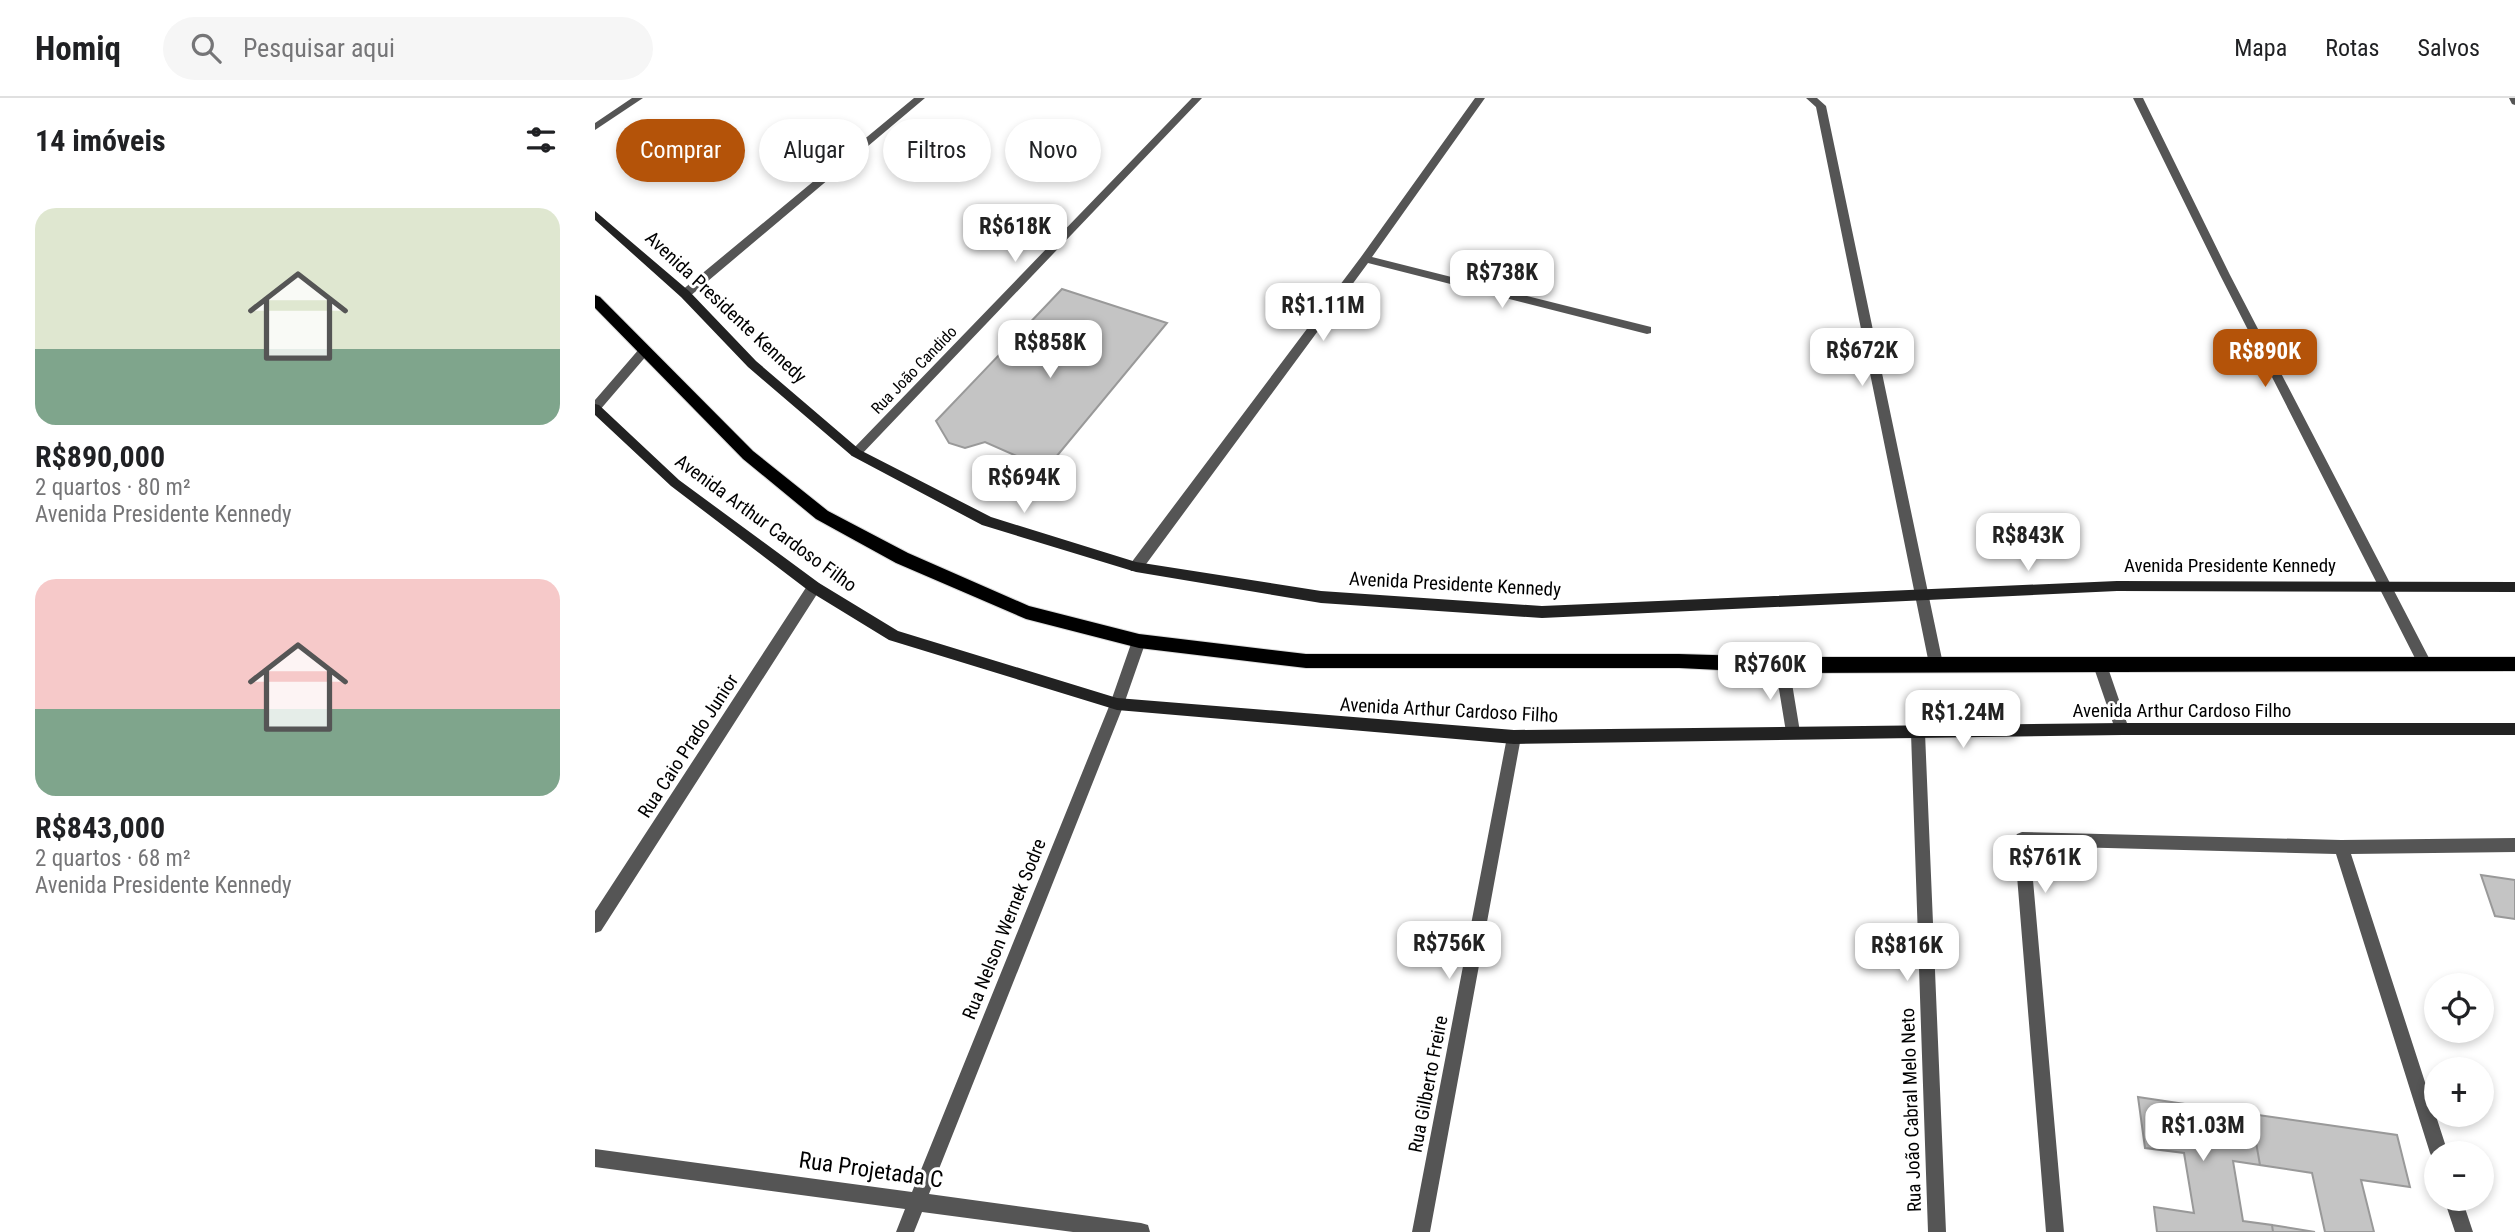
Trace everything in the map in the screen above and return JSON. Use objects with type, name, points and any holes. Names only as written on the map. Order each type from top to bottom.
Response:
[{"type":"main road","name":"Avenida Presidente Kennedy","points":[[595,214],[685,294],[752,365],[856,453],[987,522],[1136,567],[1321,597],[1542,612],[2117,586],[2515,587]]},
{"type":"main road","points":[[595,300],[748,455],[822,515],[902,558],[1025,612],[1139,641],[1306,661],[1679,661],[1782,665],[2515,664]]},
{"type":"main road","name":"Avenida Arthur Cardoso Filho","points":[[595,408],[674,483],[814,587],[894,636],[1117,704],[1514,737],[2123,729],[2515,729]]},
{"type":"street","points":[[595,127],[638,98]]},
{"type":"street","points":[[685,294],[920,98]]},
{"type":"street","name":"Rua João Candido","points":[[856,453],[1197,98]]},
{"type":"street","points":[[1136,567],[1480,98]]},
{"type":"street","points":[[2138,98],[2231,287],[2425,664]]},
{"type":"street","points":[[1821,101],[1936,664]]},
{"type":"street","points":[[1364,259],[1647,330]]},
{"type":"street","points":[[595,408],[644,351]]},
{"type":"street","name":"Rua Caio Prado Junior","points":[[595,925],[814,587]]},
{"type":"street","name":"Rua Nelson Wernek Sodre","points":[[905,1232],[1117,704],[1139,641]]},
{"type":"street","points":[[1782,665],[1793,732]]},
{"type":"street","points":[[2100,665],[2123,729]]},
{"type":"street","name":"Rua João Cabral Melo Neto","points":[[1918,733],[1937,1232]]},
{"type":"street","name":"Rua Gilberto Freire","points":[[1421,1232],[1514,737]]},
{"type":"street","points":[[2055,1232],[2022,839],[2341,847],[2515,845]]},
{"type":"street","points":[[2341,847],[2435,1141]]},
{"type":"street","name":"Rua Projetada C","points":[[595,1158],[1141,1232]]},
{"type":"street","points":[[2457,1211],[2464,1232]]},
{"type":"building","points":[[1062,289],[1167,323],[1032,486],[1021,458],[985,442],[965,448],[949,443],[936,421]]},
{"type":"building","points":[[2481,875],[2515,880],[2515,919],[2495,916]]},
{"type":"building","points":[[2138,1097],[2251,1114],[2260,1165],[2233,1161],[2243,1221],[2272,1225],[2273,1232],[2157,1232],[2154,1207],[2194,1213],[2184,1153],[2145,1148]]},
{"type":"building","points":[[2251,1114],[2397,1135],[2410,1187],[2361,1180],[2374,1232],[2325,1232],[2312,1173],[2260,1165]]},
{"type":"building","points":[[2272,1225],[2315,1232],[2273,1232]]}]
